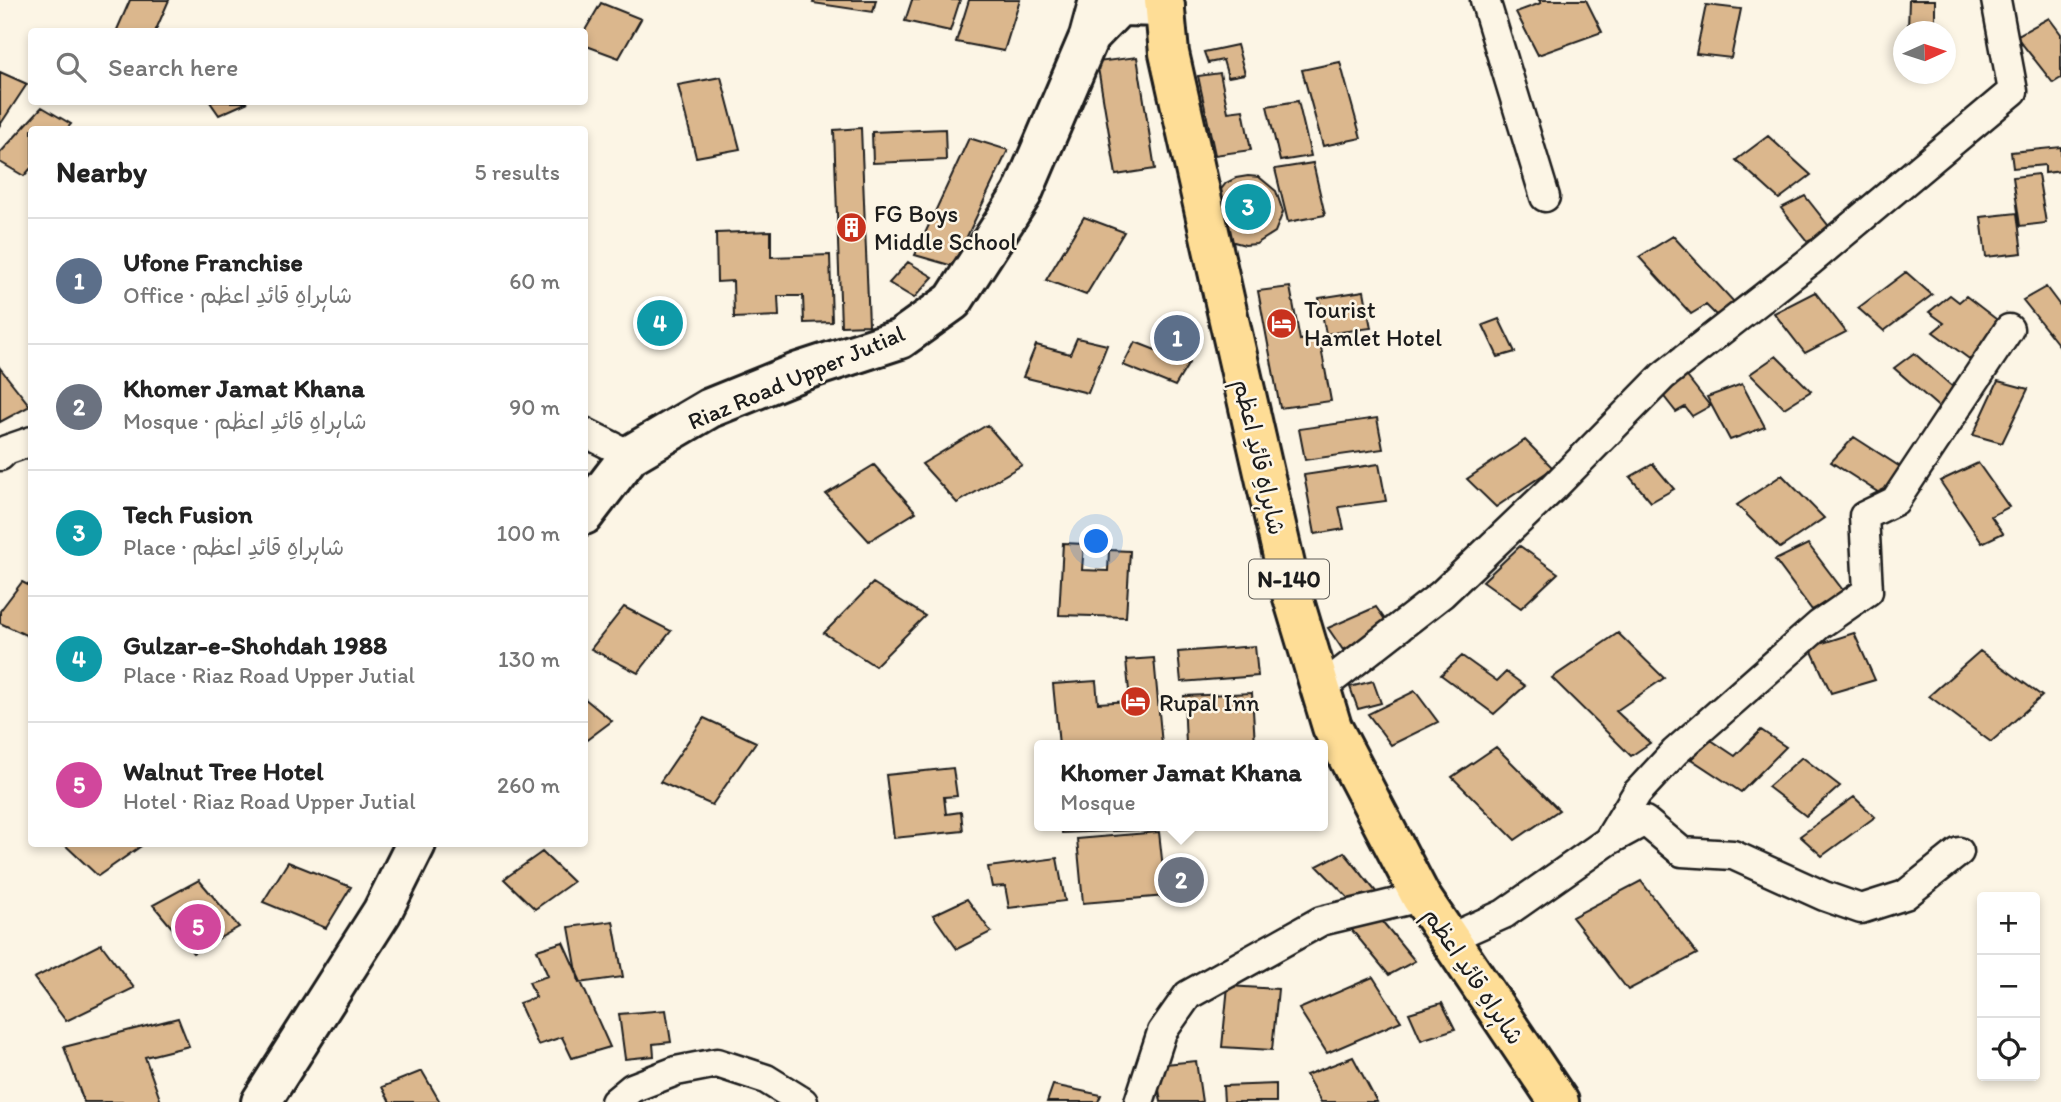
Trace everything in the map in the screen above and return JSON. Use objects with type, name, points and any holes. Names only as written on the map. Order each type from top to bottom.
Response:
[{"type":"highway","name":"شاہراہِ قائدِ اعظم","points":[[1165,4],[1169,53],[1226,306],[1292,591],[1332,727],[1421,897],[1559,1102]]},
{"type":"main road","name":"Riaz Road Upper Jutial","points":[[588,510],[630,455],[710,408],[799,372],[900,339],[953,301],[1022,194],[1089,37],[1099,0]]},
{"type":"main road","points":[[1089,37],[1119,6],[1165,4]]},
{"type":"main road","points":[[261,1102],[382,912],[414,847]]},
{"type":"street","points":[[1485,0],[1545,197]]},
{"type":"street","points":[[1320,689],[1442,594],[1553,488],[1663,376],[1809,262],[2013,91],[1996,0]]},
{"type":"street","points":[[1608,841],[1637,793],[1675,752],[1819,625],[1868,591],[1864,516],[1895,501],[2009,329]]},
{"type":"street","points":[[588,434],[630,455]]},
{"type":"street","points":[[0,456],[6,450],[28,442]]},
{"type":"street","points":[[1448,939],[1504,914],[1608,841],[1644,821],[1682,852],[1733,855],[1824,896],[1861,909],[1905,895],[1959,852]]},
{"type":"street","points":[[1139,1102],[1162,1032],[1188,995],[1321,920],[1421,897]]},
{"type":"street","points":[[615,1102],[632,1088],[676,1070],[717,1063],[765,1079],[803,1102]]},
{"type":"building","points":[[130,0],[169,0],[157,28],[118,28]]},
{"type":"building","points":[[814,0],[876,0],[873,12],[813,3]]},
{"type":"building","points":[[912,0],[960,0],[950,31],[905,21]]},
{"type":"building","points":[[969,0],[1020,0],[1004,51],[956,42]]},
{"type":"building","points":[[1539,0],[1586,0],[1602,32],[1538,55],[1516,12],[1541,3]]},
{"type":"building","points":[[1909,0],[1935,0],[1935,21],[1908,21]]},
{"type":"building","points":[[601,3],[641,19],[619,58],[588,46],[586,28]]},
{"type":"building","points":[[1706,5],[1741,9],[1731,58],[1696,54]]},
{"type":"building","points":[[2049,18],[2061,34],[2061,78],[2053,83],[2016,36]]},
{"type":"building","points":[[1237,45],[1245,74],[1228,77],[1223,60],[1208,63],[1204,52]]},
{"type":"building","points":[[1137,57],[1155,169],[1116,175],[1097,62]]},
{"type":"building","points":[[1340,62],[1361,138],[1323,146],[1302,70]]},
{"type":"building","points":[[0,72],[27,84],[0,125]]},
{"type":"building","points":[[1220,73],[1228,112],[1243,110],[1251,150],[1215,155],[1198,76]]},
{"type":"building","points":[[721,77],[740,149],[696,157],[678,85]]},
{"type":"building","points":[[1298,101],[1311,156],[1280,161],[1267,106]]},
{"type":"building","points":[[212,105],[241,105],[219,115]]},
{"type":"building","points":[[42,107],[71,124],[28,126],[28,172],[24,176],[0,162],[0,153]]},
{"type":"building","name":"FG Boys Middle School","points":[[861,128],[869,325],[841,326],[834,130]]},
{"type":"building","points":[[945,129],[946,160],[873,163],[872,132]]},
{"type":"building","points":[[1768,136],[1811,175],[1779,199],[1736,160]]},
{"type":"building","points":[[969,138],[1008,150],[953,266],[915,255]]},
{"type":"building","points":[[2061,147],[2061,171],[2045,173],[2045,165],[2013,168],[2011,152]]},
{"type":"building","points":[[1313,163],[1325,215],[1288,222],[1275,169]]},
{"type":"building","points":[[2038,174],[2046,223],[2020,226],[2013,177]]},
{"type":"building","points":[[1248,176],[1259,177],[1276,191],[1283,212],[1275,232],[1256,244],[1245,245],[1224,236],[1219,192],[1226,183]]},
{"type":"building","points":[[1805,196],[1831,229],[1807,241],[1781,208]]},
{"type":"building","points":[[2017,213],[2022,253],[1986,257],[1981,217]]},
{"type":"building","points":[[1084,217],[1124,232],[1086,295],[1046,280]]},
{"type":"building","points":[[771,231],[771,257],[830,255],[832,322],[804,323],[803,296],[778,296],[779,316],[734,318],[733,281],[717,282],[716,233]]},
{"type":"building","points":[[1673,236],[1735,303],[1716,315],[1706,305],[1691,314],[1639,257]]},
{"type":"building","points":[[908,262],[933,277],[914,298],[889,283]]},
{"type":"building","points":[[1906,272],[1932,295],[1884,331],[1858,308]]},
{"type":"building","points":[[1290,287],[1300,340],[1319,337],[1331,401],[1280,408],[1258,291]]},
{"type":"building","points":[[2046,287],[2061,307],[2061,348],[2023,300]]},
{"type":"building","points":[[1364,291],[1371,328],[1326,334],[1319,298]]},
{"type":"building","points":[[1815,292],[1846,332],[1805,353],[1774,313]]},
{"type":"building","points":[[1950,295],[1959,302],[1966,296],[2009,329],[1972,361],[1933,332],[1944,323],[1929,312]]},
{"type":"building","points":[[1499,319],[1515,352],[1498,357],[1483,325]]},
{"type":"building","points":[[1077,338],[1107,345],[1088,393],[1023,377],[1036,345],[1070,354]]},
{"type":"building","points":[[1135,342],[1189,363],[1175,386],[1123,365]]},
{"type":"building","points":[[1914,353],[1962,395],[1942,410],[1894,368]]},
{"type":"building","points":[[1776,356],[1811,391],[1784,408],[1750,374]]},
{"type":"building","points":[[0,368],[28,407],[0,422]]},
{"type":"building","points":[[1685,374],[1710,406],[1692,416],[1685,407],[1676,412],[1658,389]]},
{"type":"building","points":[[1998,381],[2028,389],[2002,443],[1973,435]]},
{"type":"building","points":[[1742,384],[1765,427],[1730,440],[1707,397]]},
{"type":"building","points":[[1377,418],[1383,449],[1305,460],[1299,429]]},
{"type":"building","points":[[987,425],[1022,465],[957,503],[922,464]]},
{"type":"building","points":[[1854,437],[1908,472],[1884,496],[1831,462]]},
{"type":"building","points":[[1525,440],[1553,468],[1496,507],[1467,479]]},
{"type":"building","points":[[1978,463],[2009,507],[1991,516],[2003,533],[1982,543],[1940,481]]},
{"type":"building","points":[[1379,464],[1386,501],[1339,507],[1344,529],[1315,534],[1304,475]]},
{"type":"building","points":[[1653,464],[1674,489],[1651,502],[1630,477]]},
{"type":"building","points":[[874,465],[916,512],[869,541],[826,494]]},
{"type":"building","points":[[1782,475],[1824,518],[1780,548],[1737,505]]},
{"type":"building","points":[[1063,543],[1084,544],[1082,570],[1108,571],[1109,550],[1130,551],[1126,617],[1059,615]]},
{"type":"building","points":[[1808,544],[1845,593],[1812,610],[1775,560]]},
{"type":"building","points":[[1520,546],[1558,573],[1521,608],[1483,581]]},
{"type":"building","points":[[22,582],[28,585],[28,636],[0,623],[0,611]]},
{"type":"building","points":[[873,583],[925,616],[875,666],[824,633]]},
{"type":"building","points":[[624,607],[671,631],[638,673],[591,649]]},
{"type":"building","points":[[1376,607],[1391,628],[1343,650],[1328,628]]},
{"type":"building","points":[[1618,633],[1664,678],[1616,711],[1650,743],[1631,756],[1552,678]]},
{"type":"building","points":[[1854,633],[1875,680],[1831,693],[1810,647]]},
{"type":"building","name":"Rupal Inn","points":[[1255,646],[1258,676],[1181,682],[1178,652]]},
{"type":"building","points":[[1980,651],[2042,696],[1991,742],[1929,696]]},
{"type":"building","points":[[1462,656],[1497,681],[1506,672],[1525,686],[1494,714],[1441,675]]},
{"type":"building","name":"Rupal Inn","points":[[1154,658],[1162,740],[1059,740],[1053,684],[1096,681],[1098,703],[1130,701],[1126,660]]},
{"type":"building","points":[[1373,681],[1381,703],[1358,709],[1350,687]]},
{"type":"building","points":[[1415,691],[1438,722],[1391,745],[1368,714]]},
{"type":"building","name":"Rupal Inn","points":[[1252,693],[1255,740],[1186,740],[1184,696]]},
{"type":"building","points":[[588,701],[612,721],[588,739]]},
{"type":"building","points":[[704,718],[756,742],[712,805],[660,782]]},
{"type":"building","points":[[1761,730],[1786,747],[1741,792],[1691,759],[1711,740],[1735,756]]},
{"type":"building","points":[[1496,747],[1559,810],[1515,840],[1452,777]]},
{"type":"building","points":[[1802,757],[1840,786],[1806,816],[1768,787]]},
{"type":"building","points":[[953,768],[957,796],[944,797],[946,814],[961,812],[963,831],[894,838],[886,775]]},
{"type":"building","points":[[1854,797],[1875,817],[1822,856],[1800,836]]},
{"type":"building","points":[[1062,831],[1114,831],[1062,833]]},
{"type":"building","points":[[1159,832],[1166,896],[1083,903],[1077,839]]},
{"type":"building","points":[[67,847],[140,847],[98,876]]},
{"type":"building","points":[[542,852],[573,882],[535,909],[504,879]]},
{"type":"building","points":[[1344,852],[1377,893],[1355,905],[1317,866]]},
{"type":"building","points":[[1057,858],[1065,901],[1009,908],[1005,886],[992,887],[988,867]]},
{"type":"building","points":[[288,862],[351,887],[326,928],[263,902]]},
{"type":"building","points":[[199,880],[239,927],[193,953],[153,905]]},
{"type":"building","points":[[1641,881],[1697,954],[1628,990],[1572,917]]},
{"type":"building","points":[[967,899],[991,932],[957,949],[933,915]]},
{"type":"building","points":[[1377,915],[1415,961],[1389,975],[1351,929]]},
{"type":"building","points":[[613,921],[623,977],[579,983],[569,927]]},
{"type":"building","points":[[563,942],[610,1047],[572,1058],[562,1037],[538,1045],[519,1003],[536,997],[529,982],[548,976],[537,950]]},
{"type":"building","points":[[101,944],[134,988],[66,1021],[34,978]]},
{"type":"building","points":[[1373,977],[1401,1021],[1327,1053],[1299,1009]]},
{"type":"building","points":[[1228,986],[1278,989],[1272,1050],[1222,1047]]},
{"type":"building","points":[[1442,1003],[1455,1029],[1421,1040],[1409,1013]]},
{"type":"building","points":[[666,1010],[671,1042],[653,1044],[654,1056],[625,1059],[619,1014]]},
{"type":"building","points":[[178,1018],[189,1046],[145,1057],[161,1102],[84,1102],[64,1047]]},
{"type":"building","points":[[1353,1057],[1377,1102],[1321,1102],[1306,1075]]},
{"type":"building","points":[[1196,1061],[1202,1102],[1161,1102],[1155,1065]]},
{"type":"building","points":[[422,1071],[440,1102],[390,1102],[382,1087]]},
{"type":"building","points":[[1276,1084],[1276,1102],[1224,1102],[1223,1086]]},
{"type":"building","points":[[1053,1085],[1101,1095],[1098,1102],[1047,1102]]},
{"type":"place","name":"Tech Fusion","points":[[1248,207]]},
{"type":"place","name":"FG Boys Middle School","points":[[851,227]]},
{"type":"place","name":"Gulzar-e-Shohdah 1988","points":[[660,323]]},
{"type":"place","name":"Tourist Hamlet Hotel","points":[[1281,323]]},
{"type":"place","name":"Ufone Franchise","points":[[1177,338]]},
{"type":"place","name":"Rupal Inn","points":[[1136,702]]},
{"type":"place","name":"Khomer Jamat Khana","points":[[1181,880]]},
{"type":"place","name":"Walnut Tree Hotel","points":[[198,927]]}]
